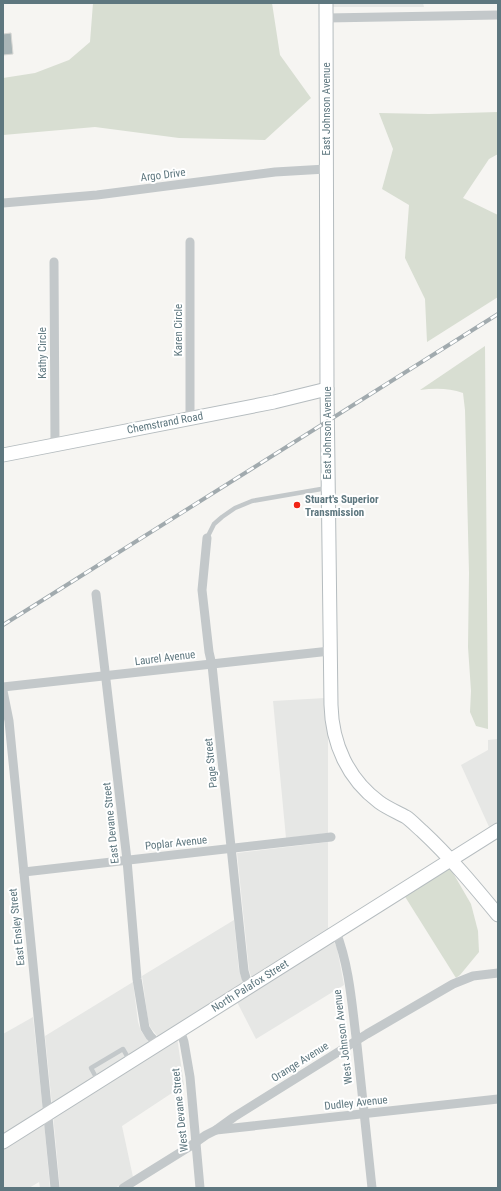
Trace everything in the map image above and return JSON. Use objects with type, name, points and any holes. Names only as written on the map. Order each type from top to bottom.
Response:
[{"type":"main road","name":"East Johnson Avenue","points":[[326,3],[327,389],[332,729],[345,763],[353,777],[380,803],[407,818],[451,859],[498,915]]},
{"type":"main road","name":"Chemstrand Road","points":[[3,455],[274,402],[327,389]]},
{"type":"main road","name":"North Palafox Street","points":[[3,1142],[498,830]]},
{"type":"street","points":[[326,18],[498,15]]},
{"type":"street","name":"Argo Drive","points":[[3,203],[97,195],[275,172],[326,169]]},
{"type":"street","name":"Karen Circle","points":[[190,242],[190,418]]},
{"type":"street","name":"Kathy Circle","points":[[54,262],[55,445]]},
{"type":"street","name":"Page Street","points":[[207,538],[202,590],[209,652],[212,665],[244,971],[250,986]]},
{"type":"street","name":"East Devane Street","points":[[96,594],[127,860],[137,979],[143,1021],[150,1036],[158,1044]]},
{"type":"street","name":"Laurel Avenue","points":[[3,688],[330,651]]},
{"type":"street","name":"East Ensley Street","points":[[3,691],[24,872],[55,1188]]},
{"type":"street","name":"Poplar Avenue","points":[[24,872],[331,837]]},
{"type":"street","name":"West Johnson Avenue","points":[[336,932],[342,946],[348,973],[372,1188]]},
{"type":"street","name":"Orange Avenue","points":[[123,1188],[216,1130],[234,1116],[356,1041],[462,980],[473,976],[498,973]]},
{"type":"street","name":"West Devane Street","points":[[180,1030],[184,1042],[188,1070],[200,1188]]},
{"type":"street","name":"Dudley Avenue","points":[[216,1130],[498,1099]]},
{"type":"lane","points":[[207,538],[214,524],[235,508],[252,501],[328,488]]},
{"type":"shaded area","points":[[93,3],[272,3],[280,55],[311,98],[265,140],[179,138],[95,127],[3,135],[3,78],[35,73],[69,60],[90,42]]},
{"type":"shaded area","points":[[331,3],[423,3],[424,7],[331,7]]},
{"type":"shaded area","points":[[498,112],[498,154],[489,159],[463,198],[498,215],[498,297],[427,342],[425,299],[405,258],[409,205],[382,189],[393,149],[379,113],[429,114]]},
{"type":"shaded area","points":[[485,346],[488,729],[476,726],[470,712],[471,691],[468,647],[469,573],[465,410],[463,393],[442,389],[420,390]]},
{"type":"shaded area","points":[[325,698],[328,731],[328,833],[286,838],[273,701]]},
{"type":"shaded area","points":[[498,739],[498,824],[490,829],[461,765],[488,750],[488,740]]},
{"type":"shaded area","points":[[328,842],[328,930],[252,979],[249,970],[237,853]]},
{"type":"shaded area","points":[[449,866],[471,904],[478,931],[479,952],[456,978],[404,895]]},
{"type":"shaded area","points":[[234,920],[239,971],[244,984],[159,1038],[150,1027],[148,1020],[142,976]]},
{"type":"shaded area","points":[[333,939],[337,948],[344,985],[256,1039],[236,1000]]},
{"type":"shaded area","points":[[133,982],[138,1022],[141,1031],[150,1043],[52,1105],[45,1036]]},
{"type":"shaded area","points":[[33,1017],[43,1111],[3,1136],[3,1034]]},
{"type":"shaded area","points":[[177,1037],[184,1085],[122,1126],[133,1177],[115,1188],[60,1188],[53,1115]]},
{"type":"shaded area","points":[[44,1121],[50,1188],[40,1188],[39,1182],[29,1188],[3,1188],[3,1147]]},
{"type":"building","points":[[11,33],[13,54],[3,55],[3,34]]},
{"type":"railway","points":[[3,625],[498,314]]},
{"type":"place","name":"Stuart's Superior Transmission","points":[[297,505]]}]
